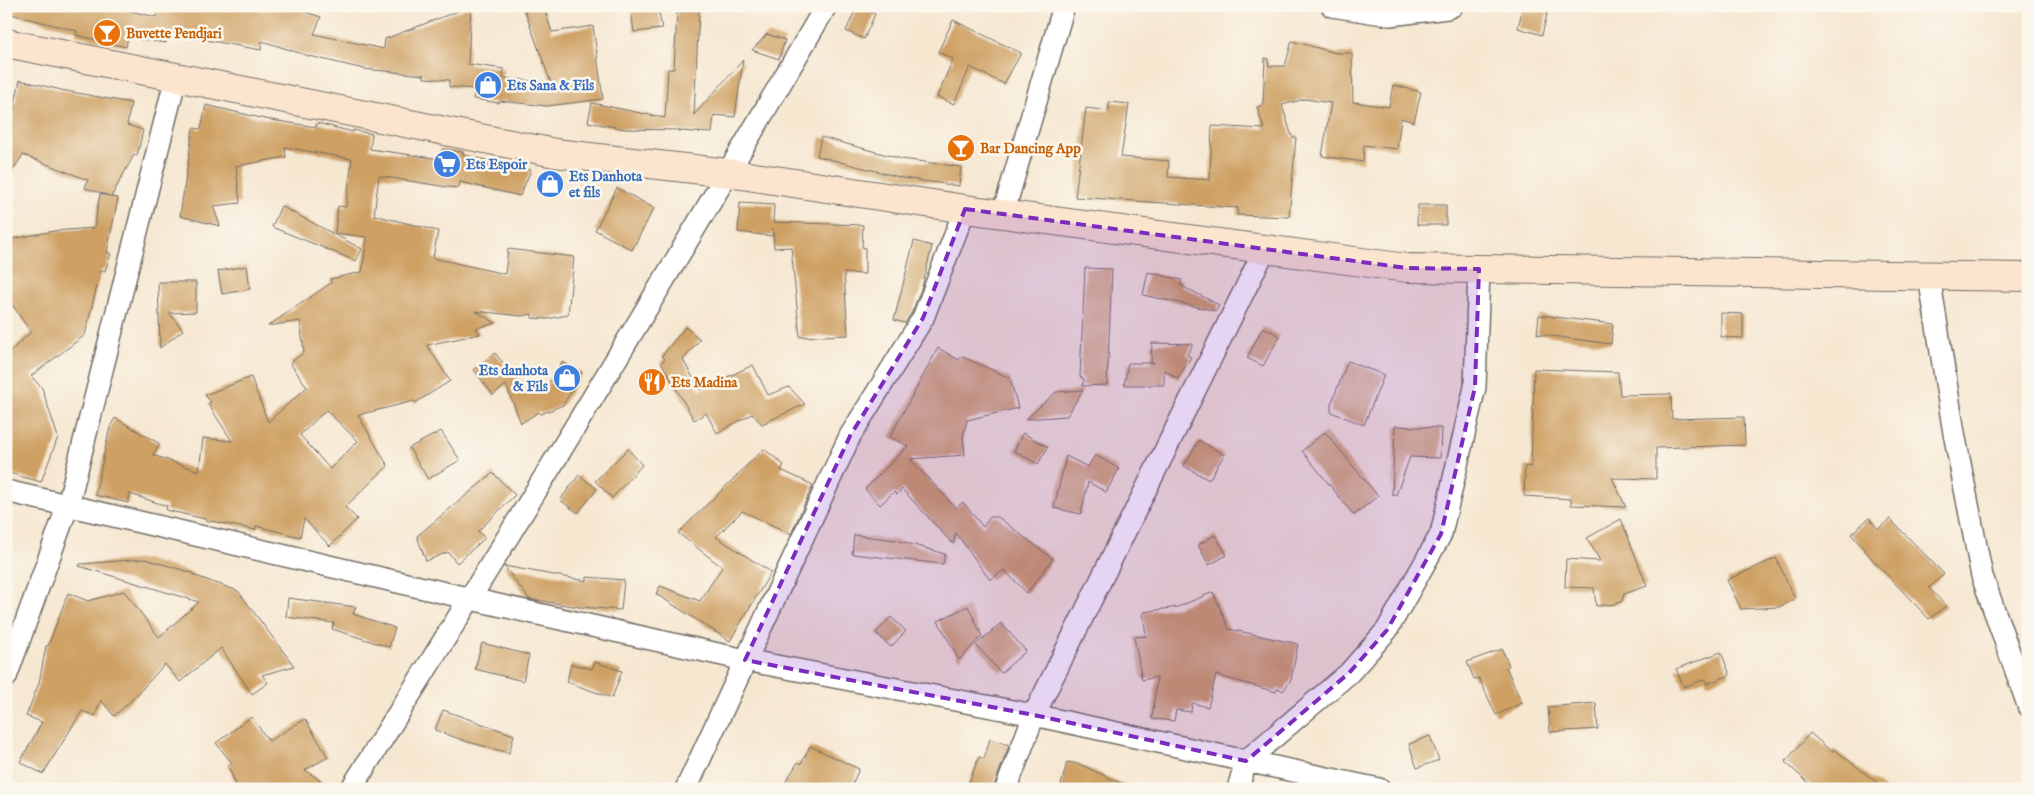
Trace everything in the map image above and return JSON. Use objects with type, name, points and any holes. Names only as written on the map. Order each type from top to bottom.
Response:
[{"type":"street","points":[[351,789],[471,599],[728,174],[826,6]]},
{"type":"street","points":[[1003,214],[1064,6]]},
{"type":"street","points":[[1332,6],[1390,14],[1452,6]]},
{"type":"street","points":[[6,44],[555,153],[728,174],[1003,214],[1407,268],[2028,277]]},
{"type":"street","points":[[6,676],[68,505],[176,78]]},
{"type":"street","points":[[686,789],[850,436],[923,318],[965,208]]},
{"type":"street","points":[[1006,789],[1034,715],[1265,249]]},
{"type":"street","points":[[1238,789],[1246,761],[1350,673],[1387,630],[1441,534],[1475,387],[1479,269]]},
{"type":"street","points":[[1929,276],[1954,433],[1982,576],[2022,664],[2028,705]]},
{"type":"street","points":[[6,491],[471,599],[745,660],[1034,715],[1379,789]]},
{"type":"highlighted area","points":[[965,209],[1407,268],[1479,269],[1475,387],[1441,534],[1387,630],[1349,673],[1246,761],[1034,715],[745,660],[850,436],[923,318]]},
{"type":"building","points":[[8,6],[109,6],[156,17],[158,6],[287,6],[321,17],[314,34],[384,49],[385,39],[471,6],[468,64],[504,69],[503,78],[551,83],[523,6],[543,6],[552,32],[593,26],[603,99],[547,106],[500,101],[499,103],[473,99],[475,89],[449,87],[449,80],[424,78],[424,75],[364,69],[309,56],[262,41],[261,50],[168,33],[166,43],[128,37],[126,47],[76,35],[77,31],[7,13]]},
{"type":"building","points":[[857,6],[875,14],[864,39],[846,31]]},
{"type":"building","points":[[1523,6],[1549,6],[1542,35],[1518,28]]},
{"type":"building","points":[[658,7],[662,29],[634,32],[631,10]]},
{"type":"building","points":[[699,10],[694,115],[743,60],[735,117],[714,115],[712,133],[680,130],[625,129],[588,122],[592,103],[665,118],[668,69],[674,69],[677,13]]},
{"type":"building","points":[[953,20],[1021,53],[1004,84],[970,67],[954,104],[937,97],[953,59],[938,52]]},
{"type":"building","points":[[767,34],[785,40],[779,59],[752,50]]},
{"type":"building","points":[[1292,41],[1336,53],[1352,53],[1353,102],[1389,107],[1393,85],[1421,92],[1414,122],[1401,118],[1397,149],[1364,145],[1363,162],[1322,156],[1331,103],[1305,99],[1282,105],[1292,137],[1296,137],[1289,217],[1237,215],[1238,208],[1075,197],[1086,108],[1109,111],[1109,102],[1129,104],[1121,157],[1169,161],[1168,177],[1210,180],[1212,126],[1264,129],[1257,107],[1263,105],[1265,58],[1267,58],[1269,66],[1285,66]]},
{"type":"building","points":[[20,80],[131,103],[127,125],[143,130],[137,156],[134,155],[111,197],[118,198],[107,252],[111,254],[105,271],[101,270],[85,335],[31,376],[42,388],[58,437],[41,482],[6,472],[6,355],[31,332],[13,306],[6,309],[6,240],[54,231],[94,228],[100,194],[110,196],[85,188],[88,180],[23,155],[6,180],[6,130],[9,131]]},
{"type":"building","points":[[206,105],[265,119],[316,127],[317,123],[353,132],[353,130],[372,134],[370,149],[440,159],[442,149],[463,152],[463,155],[531,170],[520,196],[460,182],[459,188],[379,176],[374,215],[438,231],[433,258],[505,274],[508,249],[574,257],[568,315],[547,319],[532,318],[532,314],[522,316],[475,311],[496,323],[476,328],[480,334],[427,345],[450,381],[415,403],[414,401],[358,415],[388,466],[345,507],[357,519],[330,546],[304,519],[300,537],[256,526],[256,530],[205,520],[166,510],[167,506],[130,494],[128,503],[95,495],[110,427],[115,418],[160,444],[153,455],[199,471],[203,438],[232,441],[208,404],[211,402],[205,395],[251,377],[268,422],[307,387],[290,363],[304,352],[300,321],[268,326],[331,283],[330,279],[362,272],[367,237],[335,233],[338,206],[346,207],[352,159],[285,147],[286,157],[236,166],[240,203],[213,206],[220,226],[180,216],[193,128],[201,129]],"holes":[[[326,410],[358,441],[330,469],[300,435]]]},
{"type":"building","points":[[821,137],[902,159],[961,167],[959,186],[903,178],[817,156]]},
{"type":"building","points":[[617,188],[654,208],[632,250],[595,230]]},
{"type":"building","points":[[740,203],[774,205],[773,222],[863,225],[862,247],[865,248],[865,274],[844,273],[848,335],[800,337],[791,247],[774,248],[773,228],[772,236],[738,232]]},
{"type":"building","points":[[1418,205],[1446,205],[1446,225],[1417,225]]},
{"type":"building","points":[[281,206],[362,249],[356,261],[272,227]]},
{"type":"building","points":[[914,241],[932,246],[922,287],[912,312],[905,323],[894,320]]},
{"type":"building","points":[[247,266],[250,289],[222,294],[218,271]]},
{"type":"building","points":[[1085,268],[1112,269],[1107,385],[1082,386],[1084,379],[1080,377]]},
{"type":"building","points":[[1148,272],[1182,280],[1180,285],[1219,305],[1216,311],[1143,295]]},
{"type":"building","points":[[158,282],[196,282],[196,312],[169,313],[183,330],[160,348]]},
{"type":"building","points":[[1721,313],[1743,314],[1743,338],[1721,337]]},
{"type":"building","points":[[1539,315],[1613,324],[1611,344],[1537,334]]},
{"type":"building","points":[[685,327],[700,339],[683,360],[700,390],[753,365],[768,395],[789,387],[805,404],[762,424],[752,414],[717,433],[706,413],[694,420],[661,362],[665,359],[662,356]]},
{"type":"building","points":[[1263,327],[1280,336],[1263,366],[1247,358]]},
{"type":"building","points":[[1152,343],[1193,344],[1187,355],[1191,357],[1178,379],[1164,370],[1164,385],[1124,385],[1128,363],[1153,363],[1151,362]]},
{"type":"building","points":[[938,348],[959,360],[961,356],[1010,378],[1018,408],[967,420],[963,437],[965,455],[910,459],[956,508],[963,502],[983,527],[990,517],[998,517],[1053,559],[1027,593],[1004,570],[990,580],[956,533],[953,544],[902,489],[897,495],[894,492],[880,505],[865,489],[908,446],[890,437]]},
{"type":"building","points":[[495,353],[528,394],[547,386],[562,362],[582,373],[563,405],[541,414],[539,412],[521,423],[506,385],[493,395],[474,370]]},
{"type":"building","points":[[1348,361],[1384,375],[1364,425],[1331,412],[1331,404]]},
{"type":"building","points":[[1534,369],[1618,372],[1620,395],[1671,394],[1672,419],[1744,417],[1745,445],[1656,448],[1656,479],[1612,478],[1626,507],[1571,505],[1571,499],[1524,496],[1525,466],[1531,467]]},
{"type":"building","points":[[1083,390],[1067,416],[1026,419],[1056,392]]},
{"type":"building","points":[[1395,426],[1441,428],[1440,458],[1410,457],[1396,495],[1392,494]]},
{"type":"building","points":[[441,431],[460,460],[428,479],[409,448]]},
{"type":"building","points":[[1325,432],[1378,496],[1354,515],[1302,451]]},
{"type":"building","points":[[1023,433],[1048,447],[1038,464],[1014,451]]},
{"type":"building","points":[[1199,440],[1224,455],[1209,480],[1184,466]]},
{"type":"building","points":[[628,449],[642,465],[612,498],[595,481]]},
{"type":"building","points":[[764,449],[784,465],[781,470],[813,485],[791,534],[742,511],[716,537],[771,572],[730,641],[656,594],[660,586],[700,601],[722,567],[678,533]]},
{"type":"building","points":[[1095,455],[1119,469],[1106,492],[1088,482],[1081,514],[1054,508],[1066,456],[1088,467]]},
{"type":"building","points":[[493,473],[515,495],[478,531],[485,538],[457,563],[448,552],[426,561],[417,536]]},
{"type":"building","points":[[579,475],[597,489],[578,513],[560,500]]},
{"type":"building","points":[[1869,518],[1878,529],[1890,519],[1944,574],[1929,588],[1946,606],[1929,619],[1851,534]]},
{"type":"building","points":[[1621,519],[1647,586],[1624,594],[1622,601],[1616,604],[1596,606],[1594,588],[1565,587],[1566,559],[1600,561],[1587,538]]},
{"type":"building","points":[[854,535],[897,540],[945,554],[943,564],[852,554]]},
{"type":"building","points":[[1215,535],[1227,555],[1209,565],[1198,545]]},
{"type":"building","points":[[1776,558],[1795,599],[1779,607],[1741,609],[1727,580]]},
{"type":"building","points":[[145,559],[193,573],[193,575],[238,591],[294,666],[262,675],[268,683],[252,694],[221,648],[180,682],[165,664],[134,698],[114,716],[101,700],[95,716],[82,711],[43,774],[20,762],[42,722],[26,716],[39,683],[46,646],[48,646],[68,593],[88,601],[124,591],[159,637],[199,602],[79,566],[80,564]]},
{"type":"building","points":[[504,566],[587,581],[587,577],[624,580],[621,610],[579,607],[529,599]]},
{"type":"building","points":[[1213,592],[1229,629],[1298,644],[1291,680],[1283,691],[1278,688],[1276,692],[1216,675],[1208,707],[1192,703],[1191,712],[1176,710],[1174,721],[1152,719],[1157,677],[1142,680],[1134,637],[1146,636],[1143,612],[1178,607]]},
{"type":"building","points":[[288,598],[356,607],[353,614],[395,628],[389,647],[332,629],[334,623],[286,617]]},
{"type":"building","points":[[968,606],[982,636],[959,660],[938,621]]},
{"type":"building","points":[[891,617],[906,631],[891,647],[876,633]]},
{"type":"building","points":[[1001,623],[1026,651],[1001,673],[976,645]]},
{"type":"building","points":[[482,643],[529,655],[523,681],[475,669]]},
{"type":"building","points":[[1502,649],[1509,666],[1506,667],[1522,703],[1496,715],[1479,678],[1474,679],[1467,662]]},
{"type":"building","points":[[1721,652],[1730,675],[1707,684],[1705,679],[1684,687],[1676,669]]},
{"type":"building","points":[[595,662],[622,671],[612,698],[567,682],[571,664],[592,669]]},
{"type":"building","points":[[1596,703],[1598,729],[1550,732],[1548,707]]},
{"type":"building","points":[[443,710],[514,735],[509,753],[465,741],[435,730]]},
{"type":"building","points":[[251,717],[269,741],[305,719],[328,757],[305,770],[333,789],[238,789],[228,766],[232,763],[216,743]]},
{"type":"building","points":[[1810,733],[1832,752],[1834,749],[1885,789],[1815,789],[1785,762]]},
{"type":"building","points":[[1430,736],[1439,760],[1417,768],[1409,744]]},
{"type":"building","points":[[990,739],[1009,745],[993,789],[966,789],[979,757],[984,759]]},
{"type":"building","points":[[810,746],[859,769],[850,789],[781,789],[798,762],[801,764]]},
{"type":"building","points":[[1067,762],[1079,764],[1134,789],[1060,789]]},
{"type":"place","name":"Buvette Pendjari","points":[[107,33]]},
{"type":"place","name":"Ets Sana & Fils","points":[[488,85]]},
{"type":"place","name":"Bar Dancing App","points":[[961,148]]},
{"type":"place","name":"Ets Espoir","points":[[447,164]]},
{"type":"place","name":"Ets Danhota et fils","points":[[550,184]]},
{"type":"place","name":"Ets danhota & Fils","points":[[567,378]]},
{"type":"place","name":"Ets Madina","points":[[652,382]]}]
